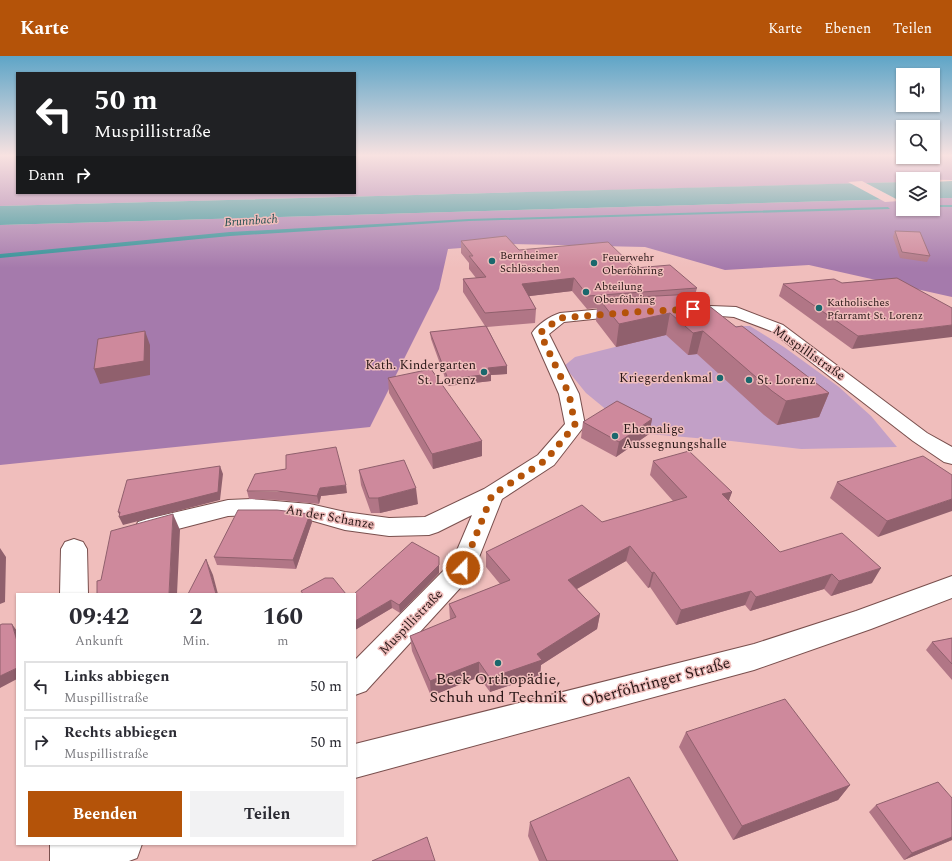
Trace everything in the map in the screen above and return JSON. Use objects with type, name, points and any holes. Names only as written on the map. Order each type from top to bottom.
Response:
[{"type":"street","name":"Muspillistraße","points":[[672,310],[693,309],[736,312],[777,328],[920,437],[952,457]]},
{"type":"street","points":[[492,495],[546,460],[575,425],[569,394],[540,333],[560,318],[641,311]]},
{"type":"street","name":"Muspillistraße","points":[[356,680],[463,568],[492,495]]},
{"type":"street","name":"An der Schanze","points":[[129,533],[228,508],[310,512],[344,521],[389,527],[429,526],[492,495]]},
{"type":"street","points":[[74,549],[74,593]]},
{"type":"street","name":"Oberföhringer Straße","points":[[356,761],[754,657],[952,587]]},
{"type":"street","points":[[68,845],[70,861]]},
{"type":"street","points":[[82,861],[121,845]]},
{"type":"shaded area","points":[[0,193],[16,193],[16,194],[356,194],[356,193],[512,193],[0,206]]},
{"type":"shaded area","points":[[940,198],[952,198],[952,297],[809,265],[725,270],[645,247],[512,244],[448,249],[439,289],[370,427],[0,465],[0,225],[896,199],[896,216],[940,216]]},
{"type":"shaded area","points":[[714,326],[750,326],[784,347],[839,387],[871,416],[897,447],[801,449],[649,434],[614,416],[586,393],[564,366],[575,357],[679,331]]},
{"type":"water","points":[[505,193],[896,193],[896,199],[0,225],[0,206]]},
{"type":"water","points":[[940,193],[952,193],[952,198],[940,198]]},
{"type":"pier","points":[[868,193],[884,193],[896,199],[896,201],[885,202]]},
{"type":"building","points":[[895,231],[920,232],[930,256],[902,252]]},
{"type":"building","points":[[506,236],[519,250],[608,242],[635,268],[670,265],[697,288],[588,296],[574,278],[522,284],[536,309],[485,313],[463,279],[486,277],[469,256],[473,256],[461,241]]},
{"type":"building","points":[[897,278],[952,308],[952,325],[858,336],[783,284],[834,279],[842,283]]},
{"type":"building","points":[[694,294],[736,327],[742,326],[829,393],[786,401],[772,391],[703,331],[693,333],[670,313],[619,324],[599,299]]},
{"type":"building","points":[[486,326],[507,366],[488,368],[491,374],[448,379],[430,332]]},
{"type":"building","points":[[145,331],[144,361],[94,369],[98,339]]},
{"type":"building","points":[[431,369],[482,441],[432,454],[388,378]]},
{"type":"building","points":[[617,401],[652,419],[619,442],[583,422]]},
{"type":"building","points":[[336,447],[346,485],[320,488],[317,496],[277,491],[247,491],[255,474],[286,469],[286,455]]},
{"type":"building","points":[[689,451],[732,492],[722,494],[780,552],[842,533],[881,568],[839,581],[832,574],[756,597],[751,591],[681,610],[654,572],[652,573],[630,546],[568,580],[600,614],[537,654],[542,660],[490,678],[479,662],[430,681],[410,636],[456,617],[449,604],[510,580],[486,552],[582,505],[602,522],[687,497],[653,461]]},
{"type":"building","points":[[923,456],[952,475],[952,499],[887,521],[837,482]]},
{"type":"building","points":[[404,460],[416,488],[378,498],[369,498],[359,470]]},
{"type":"building","points":[[220,466],[218,492],[119,517],[120,512],[118,512],[127,480]]},
{"type":"building","points":[[238,510],[277,510],[310,514],[293,560],[214,557]]},
{"type":"building","points":[[173,514],[169,593],[97,593],[97,581],[101,580],[111,531]]},
{"type":"building","points":[[412,542],[439,557],[439,565],[399,605],[391,600],[356,620],[355,593]]},
{"type":"building","points":[[206,559],[216,593],[189,593]]},
{"type":"building","points":[[325,578],[333,578],[345,593],[302,593],[301,591]]},
{"type":"building","points":[[12,624],[16,638],[16,668],[0,676],[0,625]]},
{"type":"building","points":[[952,638],[952,664],[932,642]]},
{"type":"building","points":[[785,699],[850,785],[742,826],[686,732]]},
{"type":"building","points":[[629,777],[678,861],[547,861],[530,822]]},
{"type":"building","points":[[938,782],[952,798],[952,837],[912,853],[876,805]]},
{"type":"building","points":[[427,837],[435,861],[372,861]]},
{"type":"waterway","name":"Brunnbach","points":[[940,206],[952,206]]},
{"type":"waterway","name":"Brunnbach","points":[[0,256],[230,234],[469,220],[888,208]]},
{"type":"place","name":"Bernheimer Schlösschen","points":[[492,261]]},
{"type":"place","name":"Feuerwehr Oberföhring","points":[[594,263]]},
{"type":"place","name":"Abteilung Oberföhring","points":[[586,292]]},
{"type":"place","name":"Katholisches Pfarramt St. Lorenz","points":[[819,308]]},
{"type":"place","name":"Kath. Kindergarten St. Lorenz","points":[[484,372]]},
{"type":"place","name":"Kriegerdenkmal","points":[[720,378]]},
{"type":"place","name":"St. Lorenz","points":[[749,380]]},
{"type":"place","name":"Ehemalige Aussegnungshalle","points":[[615,436]]},
{"type":"place","name":"Beck Orthopädie, Schuh und Technik","points":[[498,663]]},
{"type":"route","points":[[463,568],[492,495],[546,460],[575,425],[569,394],[540,333],[560,318],[693,309]]}]
